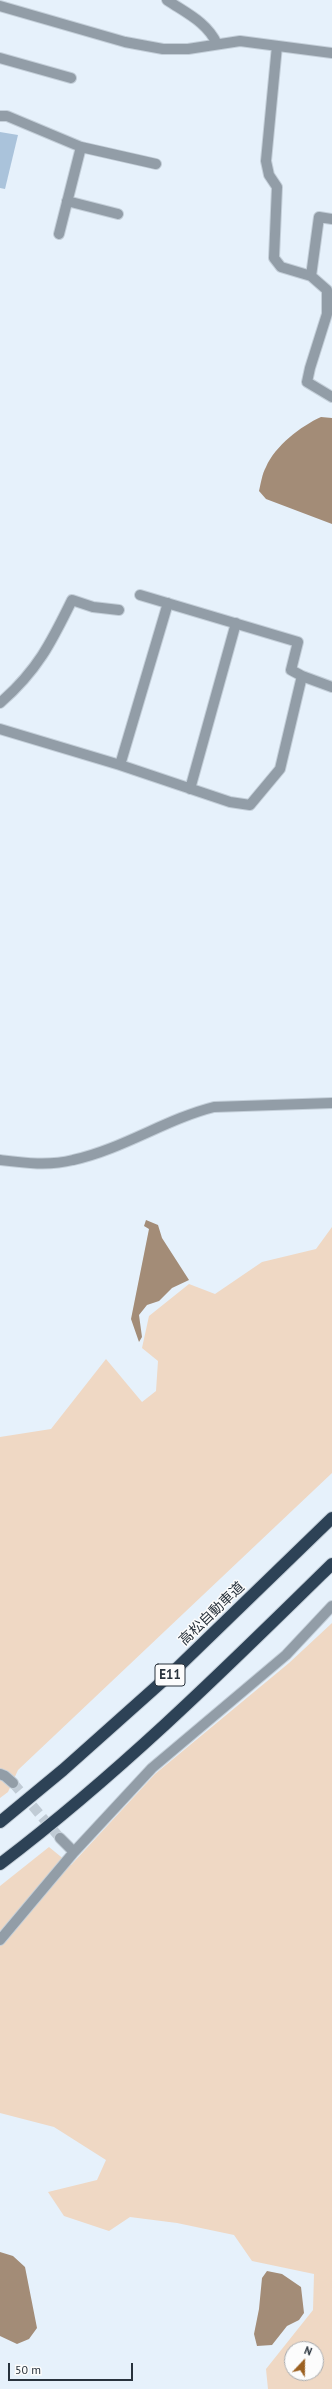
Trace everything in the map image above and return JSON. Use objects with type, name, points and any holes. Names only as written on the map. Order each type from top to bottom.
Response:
[{"type":"highway","name":"高松自動車道","points":[[0,1822],[63,1770],[174,1671],[332,1518]]},
{"type":"highway","name":"E11","points":[[0,1864],[35,1837],[205,1688],[332,1564]]},
{"type":"street","points":[[167,0],[196,18],[212,34],[217,44]]},
{"type":"street","points":[[0,6],[125,42],[163,49],[188,49],[240,41],[332,53]]},
{"type":"street","points":[[276,46],[266,161],[269,175],[277,187],[274,258],[282,267],[311,276],[327,290],[327,314],[307,382],[332,397]]},
{"type":"street","points":[[0,58],[71,78]]},
{"type":"street","points":[[0,116],[7,116],[81,147],[156,164]]},
{"type":"street","points":[[59,234],[81,147]]},
{"type":"street","points":[[67,201],[118,214]]},
{"type":"street","points":[[311,276],[320,217],[332,218]]},
{"type":"street","points":[[140,595],[298,642],[291,670],[302,676],[332,687]]},
{"type":"street","points":[[0,703],[18,688],[48,649],[72,600],[94,607],[119,610]]},
{"type":"street","points":[[120,765],[168,603]]},
{"type":"street","points":[[190,789],[236,624]]},
{"type":"street","points":[[0,729],[120,765],[230,802],[250,805],[280,769],[302,676]]},
{"type":"street","points":[[0,1160],[34,1164],[74,1160],[134,1139],[196,1111],[214,1107],[332,1103]]},
{"type":"street","points":[[0,1940],[74,1852],[152,1768],[286,1655],[332,1606]]},
{"type":"street","points":[[0,1774],[5,1776],[13,1783]]},
{"type":"street","points":[[60,1838],[74,1852]]},
{"type":"shaded area","points":[[321,417],[332,418],[332,524],[266,499],[259,491],[270,459],[282,444],[297,431]]},
{"type":"shaded area","points":[[146,1220],[158,1225],[162,1238],[189,1280],[172,1288],[159,1301],[147,1305],[139,1315],[142,1337],[139,1342],[131,1319],[149,1229],[144,1226]]},
{"type":"shaded area","points":[[332,1227],[332,1473],[18,1770],[8,1792],[0,1798],[0,1437],[51,1429],[106,1359],[142,1402],[156,1391],[158,1361],[142,1348],[149,1316],[189,1284],[215,1294],[262,1262],[316,1249]]},
{"type":"shaded area","points":[[332,1623],[332,2389],[268,2389],[266,2369],[284,2346],[284,2381],[324,2381],[324,2341],[288,2341],[313,2310],[314,2274],[252,2261],[234,2235],[177,2223],[130,2217],[109,2231],[64,2216],[48,2192],[97,2180],[106,2160],[54,2127],[0,2113],[0,1886],[49,1847],[71,1865],[155,1774],[289,1663]]},
{"type":"shaded area","points":[[0,2252],[13,2256],[25,2267],[37,2328],[29,2339],[17,2344],[0,2336]]},
{"type":"shaded area","points":[[267,2271],[282,2274],[301,2287],[304,2313],[299,2320],[287,2326],[272,2345],[257,2346],[254,2334],[259,2309],[262,2278]]},
{"type":"building","points":[[0,132],[18,135],[5,189],[0,188]]},
{"type":"tunnel","points":[[13,1783],[60,1838]]}]
